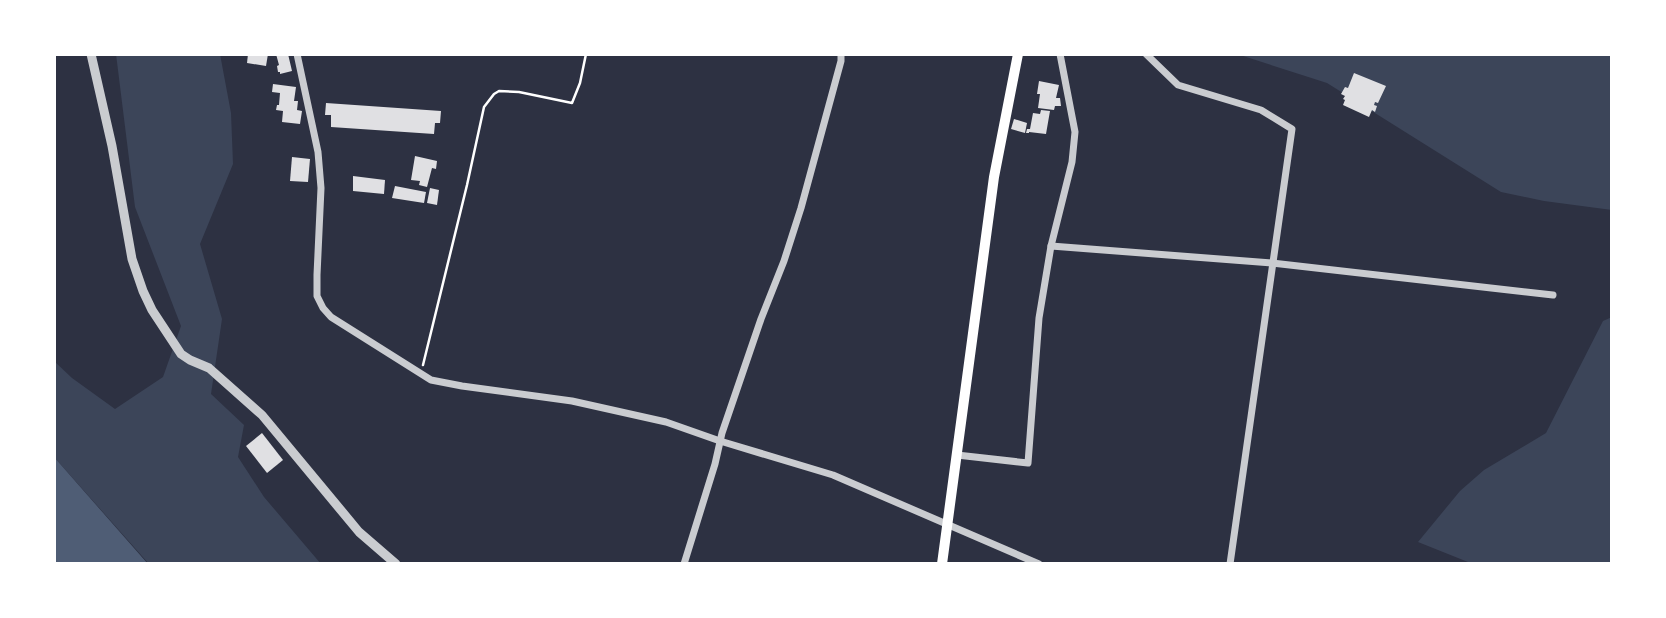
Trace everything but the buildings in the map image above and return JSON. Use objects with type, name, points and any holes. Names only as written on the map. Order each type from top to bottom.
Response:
[{"type":"main road","points":[[942,564],[994,177],[1018,54]]},
{"type":"street","points":[[91,54],[112,146],[132,259],[152,310],[181,354],[209,368],[262,415],[359,532],[396,564]]},
{"type":"street","points":[[297,54],[318,152],[321,188],[317,296],[331,317],[431,380],[572,401],[666,422],[833,475],[1040,564]]},
{"type":"street","points":[[684,564],[720,441],[801,208],[835,86],[841,54]]},
{"type":"street","points":[[957,455],[1028,463],[1039,318],[1051,246],[1072,162],[1075,132],[1060,54]]},
{"type":"street","points":[[1146,54],[1178,85],[1261,110],[1292,130],[1230,564]]},
{"type":"street","points":[[1051,246],[1272,263],[1553,295]]},
{"type":"path","points":[[420,372],[484,107],[499,91],[519,92],[572,103],[580,83],[586,54]]},
{"type":"shaded area","points":[[116,54],[220,54],[231,113],[233,164],[200,244],[222,319],[211,394],[244,425],[238,457],[264,497],[321,564],[149,564],[54,457],[54,361],[72,378],[115,409],[163,377],[181,326],[135,207]]},
{"type":"shaded area","points":[[1237,54],[1612,54],[1612,210],[1501,192],[1327,83]]},
{"type":"shaded area","points":[[1612,317],[1612,564],[1473,564],[1418,542],[1460,491],[1484,470],[1546,433],[1603,321]]},
{"type":"shaded area","points":[[54,457],[148,564],[54,564]]}]
